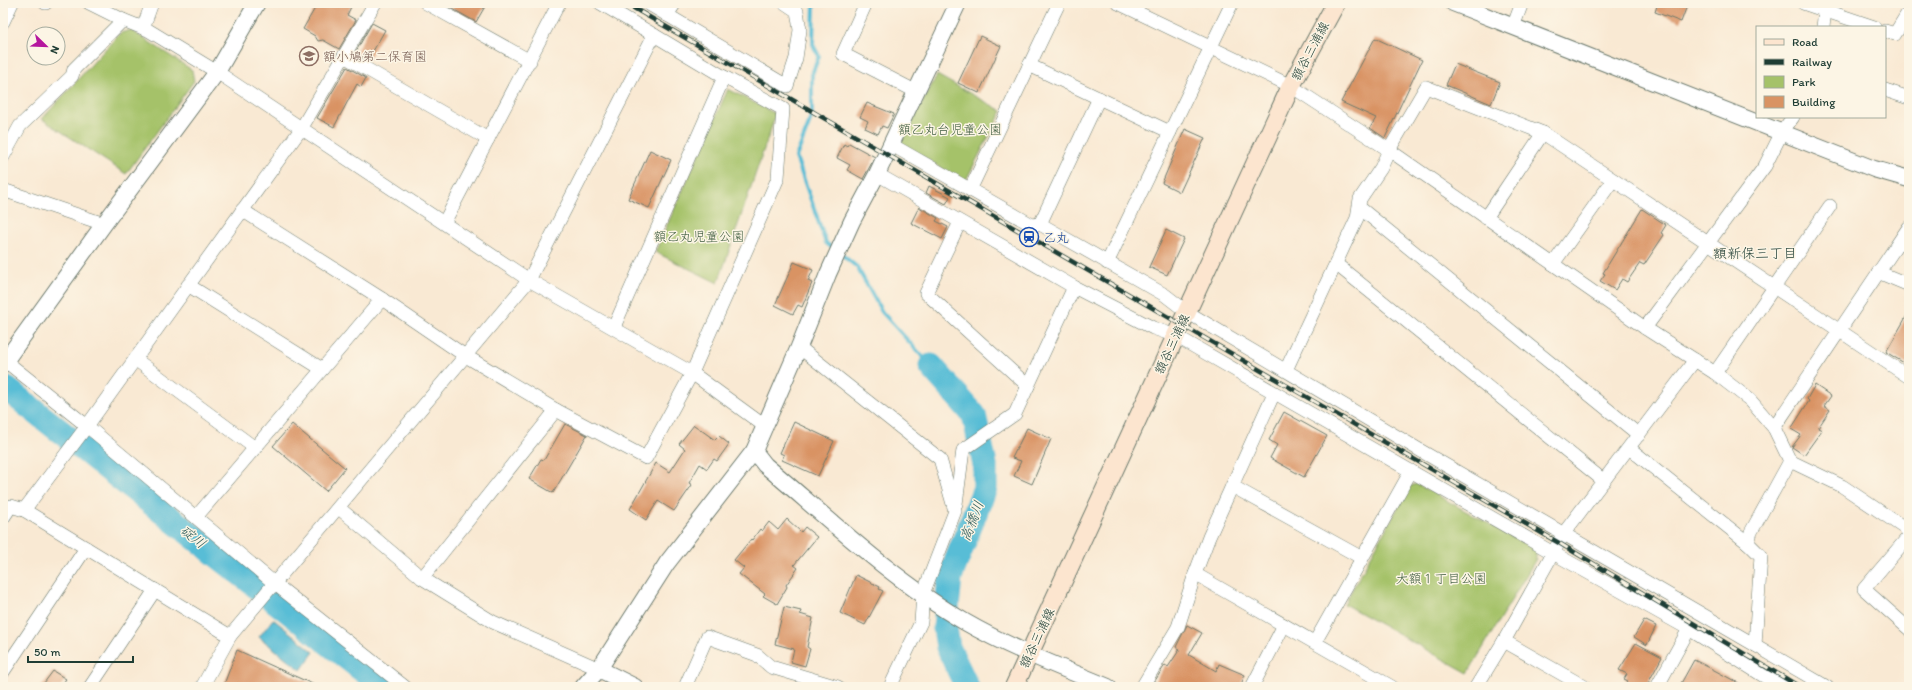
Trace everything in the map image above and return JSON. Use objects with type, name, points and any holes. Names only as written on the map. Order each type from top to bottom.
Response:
[{"type":"main road","name":"額谷三浦線","points":[[1014,687],[1291,86],[1336,3]]},
{"type":"street","points":[[3,22],[12,3]]},
{"type":"street","points":[[89,3],[143,28],[217,72],[529,280],[614,327],[692,373],[766,427]]},
{"type":"street","points":[[143,28],[152,3]]},
{"type":"street","points":[[258,3],[217,72],[4,362],[83,430],[196,517],[268,590],[405,687]]},
{"type":"street","points":[[24,510],[301,129],[375,3]]},
{"type":"street","points":[[426,3],[530,61]]},
{"type":"street","points":[[444,223],[560,3]]},
{"type":"street","points":[[242,210],[382,299],[464,355],[556,410],[646,458],[692,373],[778,178],[784,109],[724,77],[600,3]]},
{"type":"street","points":[[647,3],[787,86],[796,58],[800,30],[796,7],[786,3]]},
{"type":"street","points":[[667,15],[675,3]]},
{"type":"street","points":[[866,3],[843,54],[917,92]]},
{"type":"street","points":[[582,687],[599,669],[667,563],[754,451],[766,427],[828,274],[846,234],[892,145],[958,3]]},
{"type":"street","points":[[970,190],[1059,3]]},
{"type":"street","points":[[1118,3],[1291,86],[1389,150],[1645,328],[1715,373],[1750,400],[1774,428],[1790,461],[1842,486],[1909,531]]},
{"type":"street","points":[[1107,263],[1232,3]]},
{"type":"street","points":[[1453,3],[1874,169],[1909,179]]},
{"type":"street","points":[[1513,27],[1522,3]]},
{"type":"street","points":[[1803,3],[1871,26]]},
{"type":"street","points":[[1823,26],[1825,10]]},
{"type":"street","points":[[1886,31],[1895,34],[1909,11]]},
{"type":"street","points":[[5,149],[20,126],[72,76],[74,69],[123,20]]},
{"type":"street","points":[[202,687],[230,636],[464,355],[529,280],[654,35]]},
{"type":"street","points":[[344,56],[488,139]]},
{"type":"street","points":[[1029,65],[1170,132]]},
{"type":"street","points":[[614,327],[724,77]]},
{"type":"street","points":[[1286,370],[1336,264],[1360,208],[1360,199],[1381,168],[1389,150],[1426,87],[1543,133],[1909,377]]},
{"type":"street","points":[[1886,90],[1909,98]]},
{"type":"street","points":[[1040,224],[1099,98]]},
{"type":"street","points":[[1645,328],[1765,166],[1782,132],[1792,118]]},
{"type":"street","points":[[1486,218],[1543,133]]},
{"type":"street","points":[[892,145],[1032,225],[1040,224],[1165,295],[1187,312],[1423,452],[1827,687]]},
{"type":"street","points":[[877,174],[1074,287],[1152,328],[1176,336],[1553,553],[1689,629],[1767,678],[1783,682]]},
{"type":"street","points":[[1553,264],[1613,180]]},
{"type":"street","points":[[3,190],[104,224]]},
{"type":"street","points":[[1715,373],[1775,288],[1830,206]]},
{"type":"street","points":[[1360,208],[1639,435]]},
{"type":"street","points":[[960,222],[926,294],[1028,386]]},
{"type":"street","points":[[1774,428],[1838,330],[1909,227]]},
{"type":"street","points":[[1336,264],[1604,481]]},
{"type":"street","points":[[1878,272],[1909,284]]},
{"type":"street","points":[[188,285],[322,369]]},
{"type":"street","points":[[890,687],[922,622],[955,511],[963,450],[1015,414],[1074,287]]},
{"type":"street","points":[[196,517],[382,299]]},
{"type":"street","points":[[799,347],[940,459],[955,511]]},
{"type":"street","points":[[135,359],[255,448]]},
{"type":"street","points":[[1476,687],[1504,641],[1564,533],[1695,360]]},
{"type":"street","points":[[1142,687],[1178,627],[1209,537],[1274,393]]},
{"type":"street","points":[[422,578],[556,410]]},
{"type":"street","points":[[1629,448],[1748,543],[1761,556],[1755,645]]},
{"type":"street","points":[[754,451],[765,465],[906,583],[928,598],[965,622],[1030,654],[1108,687]]},
{"type":"street","points":[[1748,543],[1750,532],[1790,461]]},
{"type":"street","points":[[1315,642],[1411,471]]},
{"type":"street","points":[[1232,486],[1362,558]]},
{"type":"street","points":[[3,518],[12,506],[24,510],[230,636]]},
{"type":"street","points":[[338,508],[422,578],[493,622],[599,669],[635,687]]},
{"type":"street","points":[[1909,536],[1864,589],[1909,629]]},
{"type":"street","points":[[3,672],[86,548]]},
{"type":"street","points":[[1195,574],[1392,687]]},
{"type":"street","points":[[90,687],[155,590]]},
{"type":"street","points":[[1252,687],[1284,625]]},
{"type":"street","points":[[1657,687],[1689,629]]},
{"type":"street","points":[[685,687],[707,637],[757,655],[771,667],[838,687]]},
{"type":"street","points":[[1504,641],[1585,687]]},
{"type":"green space","points":[[131,30],[192,70],[194,81],[126,174],[42,119],[120,33]]},
{"type":"green space","name":"額乙丸台児童公園","points":[[937,75],[1002,111],[965,182],[900,144]]},
{"type":"green space","name":"額乙丸児童公園","points":[[728,89],[776,114],[718,283],[655,252]]},
{"type":"green space","name":"大額１丁目公園","points":[[1417,484],[1536,550],[1536,559],[1468,673],[1344,604],[1410,486]]},
{"type":"water","points":[[273,619],[314,652],[301,670],[259,637]]},
{"type":"building","points":[[318,3],[353,3],[347,15],[356,20],[339,49],[323,40],[318,41],[315,36],[303,29]]},
{"type":"building","points":[[442,3],[487,3],[476,22]]},
{"type":"building","points":[[1658,3],[1688,3],[1681,22],[1655,12]]},
{"type":"building","points":[[372,23],[385,30],[368,60],[355,53]]},
{"type":"building","points":[[980,36],[1001,46],[979,93],[958,83]]},
{"type":"building","points":[[1375,38],[1422,60],[1385,138],[1370,128],[1376,118],[1341,102]]},
{"type":"building","points":[[1455,64],[1500,82],[1491,104],[1446,85]]},
{"type":"building","points":[[347,67],[366,78],[361,87],[357,84],[334,127],[317,118]]},
{"type":"building","points":[[867,103],[894,114],[887,128],[882,126],[878,134],[865,128],[868,121],[860,117]]},
{"type":"building","points":[[1185,129],[1205,138],[1180,192],[1162,183]]},
{"type":"building","points":[[849,143],[875,157],[863,179],[847,170],[850,165],[837,158],[844,144],[847,146]]},
{"type":"building","points":[[650,150],[671,160],[649,208],[628,199]]},
{"type":"building","points":[[929,186],[950,197],[946,204],[926,193]]},
{"type":"building","points":[[919,207],[938,218],[936,221],[948,227],[942,239],[911,223]]},
{"type":"building","points":[[1642,209],[1666,225],[1661,233],[1664,235],[1644,265],[1640,263],[1627,282],[1622,279],[1615,290],[1600,281],[1605,274],[1603,273]]},
{"type":"building","points":[[1166,230],[1184,239],[1167,275],[1149,267]]},
{"type":"building","points":[[794,262],[813,270],[808,281],[812,283],[802,307],[798,305],[793,314],[775,305]]},
{"type":"building","points":[[1909,312],[1909,366],[1886,352]]},
{"type":"building","points":[[1815,385],[1831,396],[1824,406],[1830,410],[1818,428],[1822,430],[1804,455],[1792,447],[1801,435],[1791,429],[1809,401],[1807,399]]},
{"type":"building","points":[[1284,412],[1327,436],[1304,477],[1270,458],[1277,445],[1269,440]]},
{"type":"building","points":[[794,422],[834,441],[818,476],[782,460],[784,455],[780,453]]},
{"type":"building","points":[[292,424],[345,468],[326,491],[273,446]]},
{"type":"building","points":[[565,424],[587,435],[553,493],[529,479],[541,459],[544,460]]},
{"type":"building","points":[[694,425],[715,440],[719,436],[729,444],[717,461],[714,459],[707,469],[700,464],[689,483],[692,485],[674,511],[658,501],[646,520],[630,509],[656,463],[670,472],[685,449],[679,444]]},
{"type":"building","points":[[1027,428],[1051,439],[1032,484],[1014,476],[1021,461],[1012,458]]},
{"type":"building","points":[[787,519],[801,532],[805,527],[817,537],[794,565],[798,568],[786,585],[787,587],[777,604],[763,596],[765,594],[739,574],[744,568],[734,560],[760,529],[762,531],[769,522],[778,530]]},
{"type":"building","points":[[856,575],[880,587],[879,589],[883,591],[865,625],[840,613]]},
{"type":"building","points":[[784,607],[801,611],[800,614],[813,618],[807,647],[810,649],[805,666],[791,662],[794,649],[775,644]]},
{"type":"building","points":[[1644,620],[1656,626],[1647,645],[1634,637]]},
{"type":"building","points":[[1187,625],[1202,633],[1189,655],[1216,671],[1219,664],[1245,675],[1240,687],[1151,687],[1165,665],[1168,667],[1180,649],[1176,647]]},
{"type":"building","points":[[1636,643],[1662,657],[1646,687],[1624,687],[1628,681],[1624,679],[1627,674],[1619,670]]},
{"type":"building","points":[[237,650],[319,687],[223,687]]},
{"type":"building","points":[[1694,660],[1714,670],[1746,687],[1679,687]]},
{"type":"building","points":[[53,671],[66,679],[60,687],[41,687]]},
{"type":"waterway","points":[[814,3],[813,45],[819,56],[812,74],[812,112],[796,157],[826,243],[835,250]]},
{"type":"waterway","points":[[841,254],[857,267],[882,312],[931,366]]},
{"type":"waterway","name":"高橋川","points":[[931,366],[974,415],[985,465],[985,488],[950,577],[945,628],[948,647],[967,687]]},
{"type":"waterway","name":"碇川","points":[[3,386],[384,687]]},
{"type":"railway","points":[[625,3],[1559,543],[1800,687]]},
{"type":"place","name":"額小鳩第二保育園","points":[[309,56]]},
{"type":"place","name":"乙丸","points":[[1029,237]]},
{"type":"district","name":"額新保三丁目","points":[[1755,253]]}]
